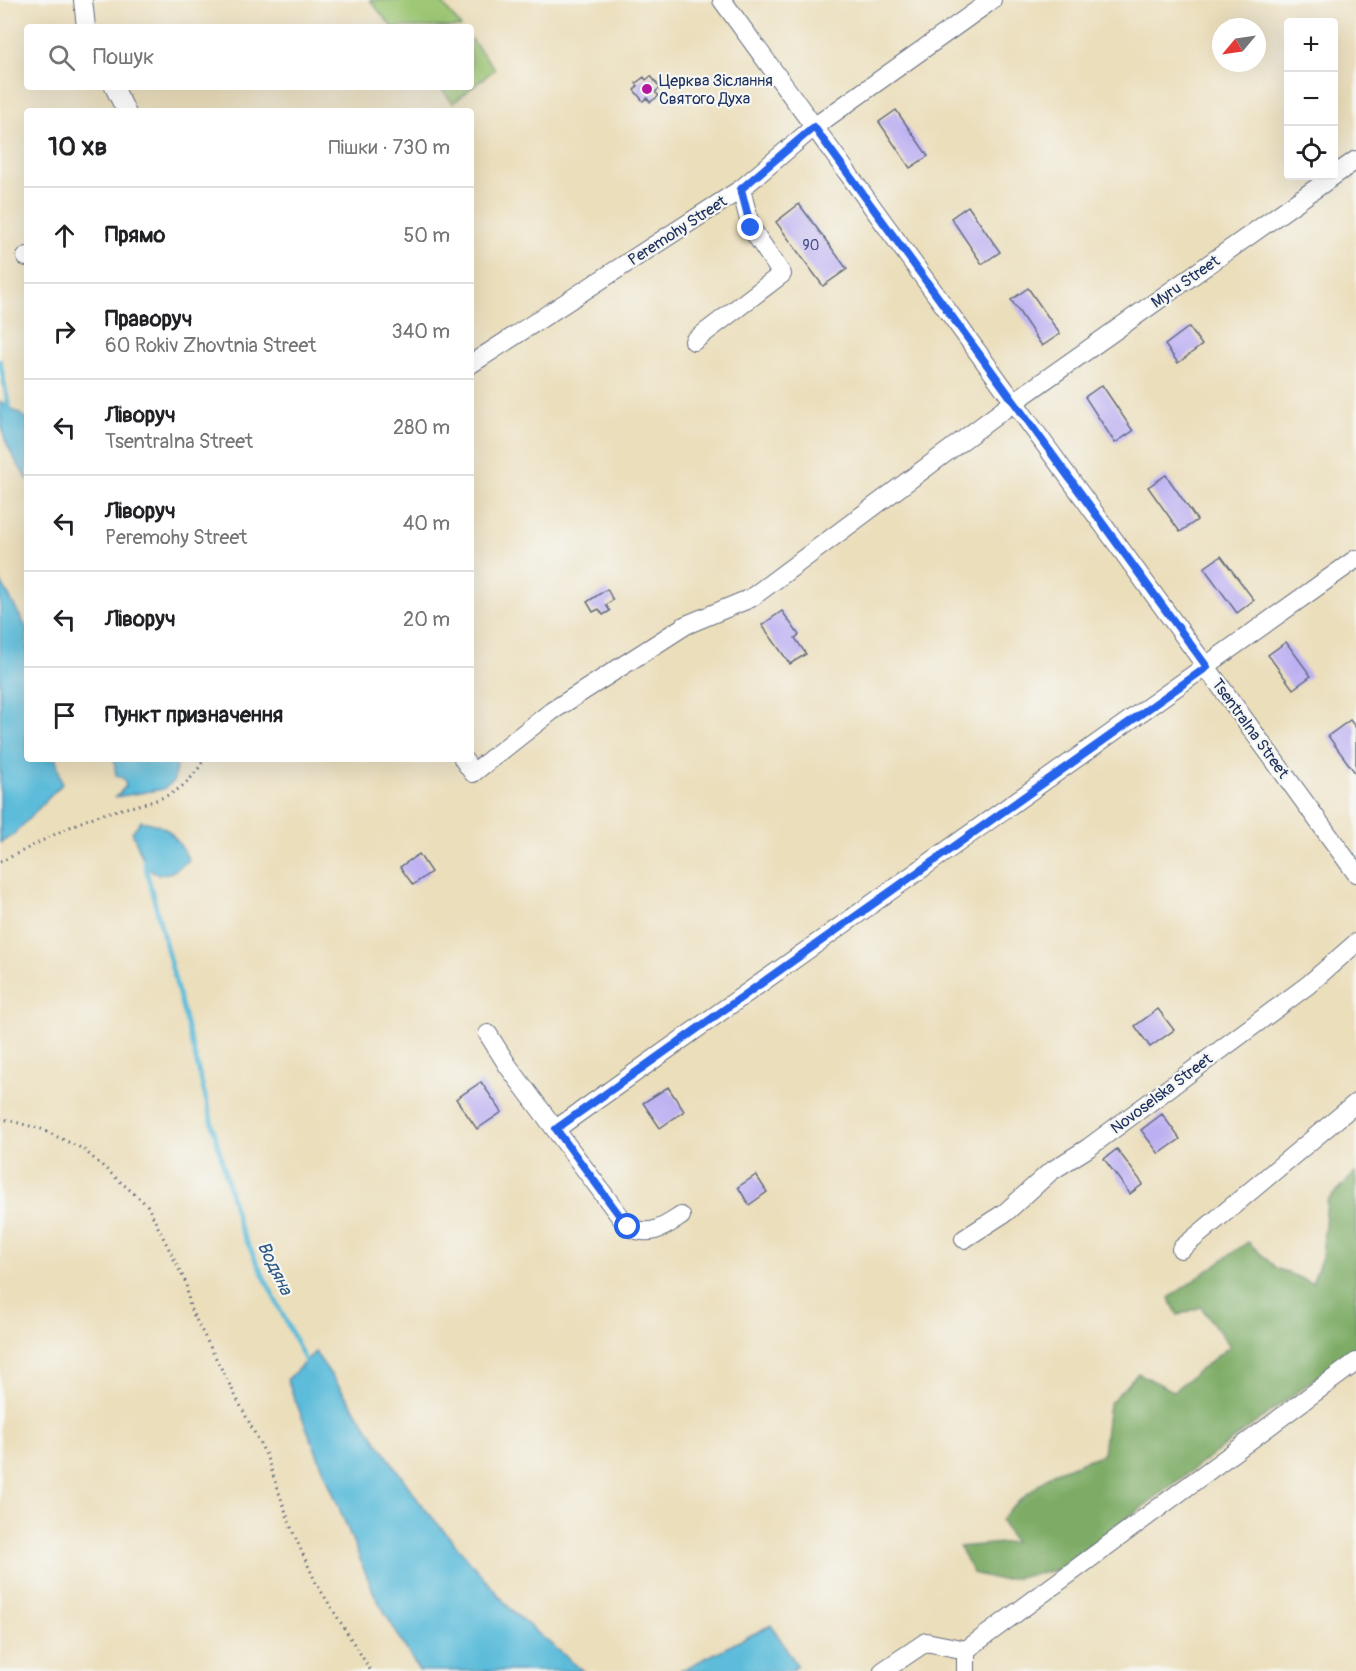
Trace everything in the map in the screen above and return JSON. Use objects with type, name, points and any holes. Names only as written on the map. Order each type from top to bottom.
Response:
[{"type":"street","points":[[83,0],[86,24]]},
{"type":"street","name":"Tsentralna Street","points":[[722,0],[1356,873]]},
{"type":"street","name":"Peremohy Street","points":[[474,362],[741,189],[814,127],[992,0]]},
{"type":"street","points":[[116,90],[124,108]]},
{"type":"street","name":"Myru Street","points":[[465,762],[472,773],[552,711],[677,632],[752,598],[1014,402],[1356,160]]},
{"type":"street","points":[[693,341],[782,274],[751,228],[741,189]]},
{"type":"street","points":[[556,1129],[1356,560]]},
{"type":"street","name":"Novoselska Street","points":[[964,1239],[1006,1212],[1050,1172],[1088,1148],[1308,985],[1356,943]]},
{"type":"street","points":[[488,1034],[508,1066],[628,1227],[640,1232],[655,1233],[681,1216]]},
{"type":"street","points":[[1181,1249],[1356,1103]]},
{"type":"street","points":[[883,1671],[926,1642],[966,1650],[1356,1362]]},
{"type":"street","points":[[966,1650],[966,1671]]},
{"type":"path","points":[[0,862],[91,818],[169,797],[195,776],[202,762]]},
{"type":"path","points":[[0,1118],[41,1129],[83,1149],[147,1205],[186,1283],[190,1308],[266,1455],[292,1530],[316,1583],[371,1671]]},
{"type":"green space","points":[[370,0],[440,0],[459,24],[390,24]]},
{"type":"green space","points":[[474,43],[495,69],[474,86]]},
{"type":"green space","points":[[442,90],[469,90],[453,103]]},
{"type":"green space","points":[[1356,1172],[1356,1348],[1058,1570],[1001,1580],[973,1573],[959,1547],[1014,1542],[1001,1520],[1011,1508],[1053,1473],[1103,1454],[1109,1404],[1138,1373],[1173,1391],[1230,1346],[1201,1307],[1178,1315],[1169,1298],[1248,1242],[1276,1268],[1312,1283],[1322,1257],[1327,1201]]},
{"type":"water","points":[[0,401],[24,417],[24,474],[6,442],[1,425]]},
{"type":"water","points":[[0,580],[24,624],[24,762],[57,762],[62,784],[13,835],[0,843]]},
{"type":"water","points":[[114,762],[177,762],[174,781],[163,789],[116,797],[126,786],[123,778],[116,776]]},
{"type":"water","points":[[141,821],[159,825],[171,833],[189,860],[172,872],[158,875],[146,866],[132,832]]},
{"type":"water","points":[[315,1352],[420,1503],[514,1613],[583,1671],[419,1671],[375,1596],[287,1380]]},
{"type":"water","points":[[771,1625],[797,1665],[791,1671],[680,1671]]},
{"type":"building","name":"Церква Зіслання Святого Духа","points":[[651,76],[660,88],[655,92],[659,96],[650,102],[647,98],[643,101],[634,90],[638,86],[636,83],[644,77],[646,80]]},
{"type":"building","points":[[896,110],[928,156],[910,168],[879,122]]},
{"type":"building","points":[[799,204],[847,269],[823,286],[776,222]]},
{"type":"building","points":[[968,206],[1000,252],[982,264],[951,218]]},
{"type":"building","points":[[1028,288],[1060,334],[1042,346],[1011,300]]},
{"type":"building","points":[[1189,327],[1202,345],[1178,363],[1165,345]]},
{"type":"building","points":[[1102,385],[1133,431],[1115,443],[1085,397]]},
{"type":"building","points":[[1166,475],[1197,520],[1180,532],[1148,487]]},
{"type":"building","points":[[1221,556],[1254,600],[1237,613],[1204,568]]},
{"type":"building","points":[[607,589],[613,600],[606,605],[610,611],[603,615],[599,609],[593,612],[587,602]]},
{"type":"building","points":[[782,611],[799,635],[795,638],[806,654],[790,664],[762,625]]},
{"type":"building","points":[[1286,642],[1311,676],[1293,689],[1268,655]]},
{"type":"building","points":[[1350,720],[1356,728],[1356,774],[1328,736]]},
{"type":"building","points":[[419,854],[431,872],[413,885],[400,867]]},
{"type":"building","points":[[1158,1009],[1174,1030],[1150,1047],[1135,1026]]},
{"type":"building","points":[[481,1082],[502,1112],[477,1129],[456,1099]]},
{"type":"building","points":[[668,1087],[684,1111],[660,1128],[643,1103]]},
{"type":"building","points":[[1162,1114],[1180,1139],[1159,1154],[1141,1130]]},
{"type":"building","points":[[1117,1149],[1143,1184],[1130,1194],[1104,1159]]},
{"type":"building","points":[[756,1175],[767,1192],[749,1205],[738,1187]]},
{"type":"waterway","name":"Водяна","points":[[0,361],[10,412]]},
{"type":"waterway","name":"Водяна","points":[[144,861],[239,1226],[307,1364]]},
{"type":"place","name":"Церква Зіслання Святого Духа","points":[[647,89]]},
{"type":"route","points":[[628,1227],[556,1129],[1207,667],[814,127],[741,189],[751,228]]}]
